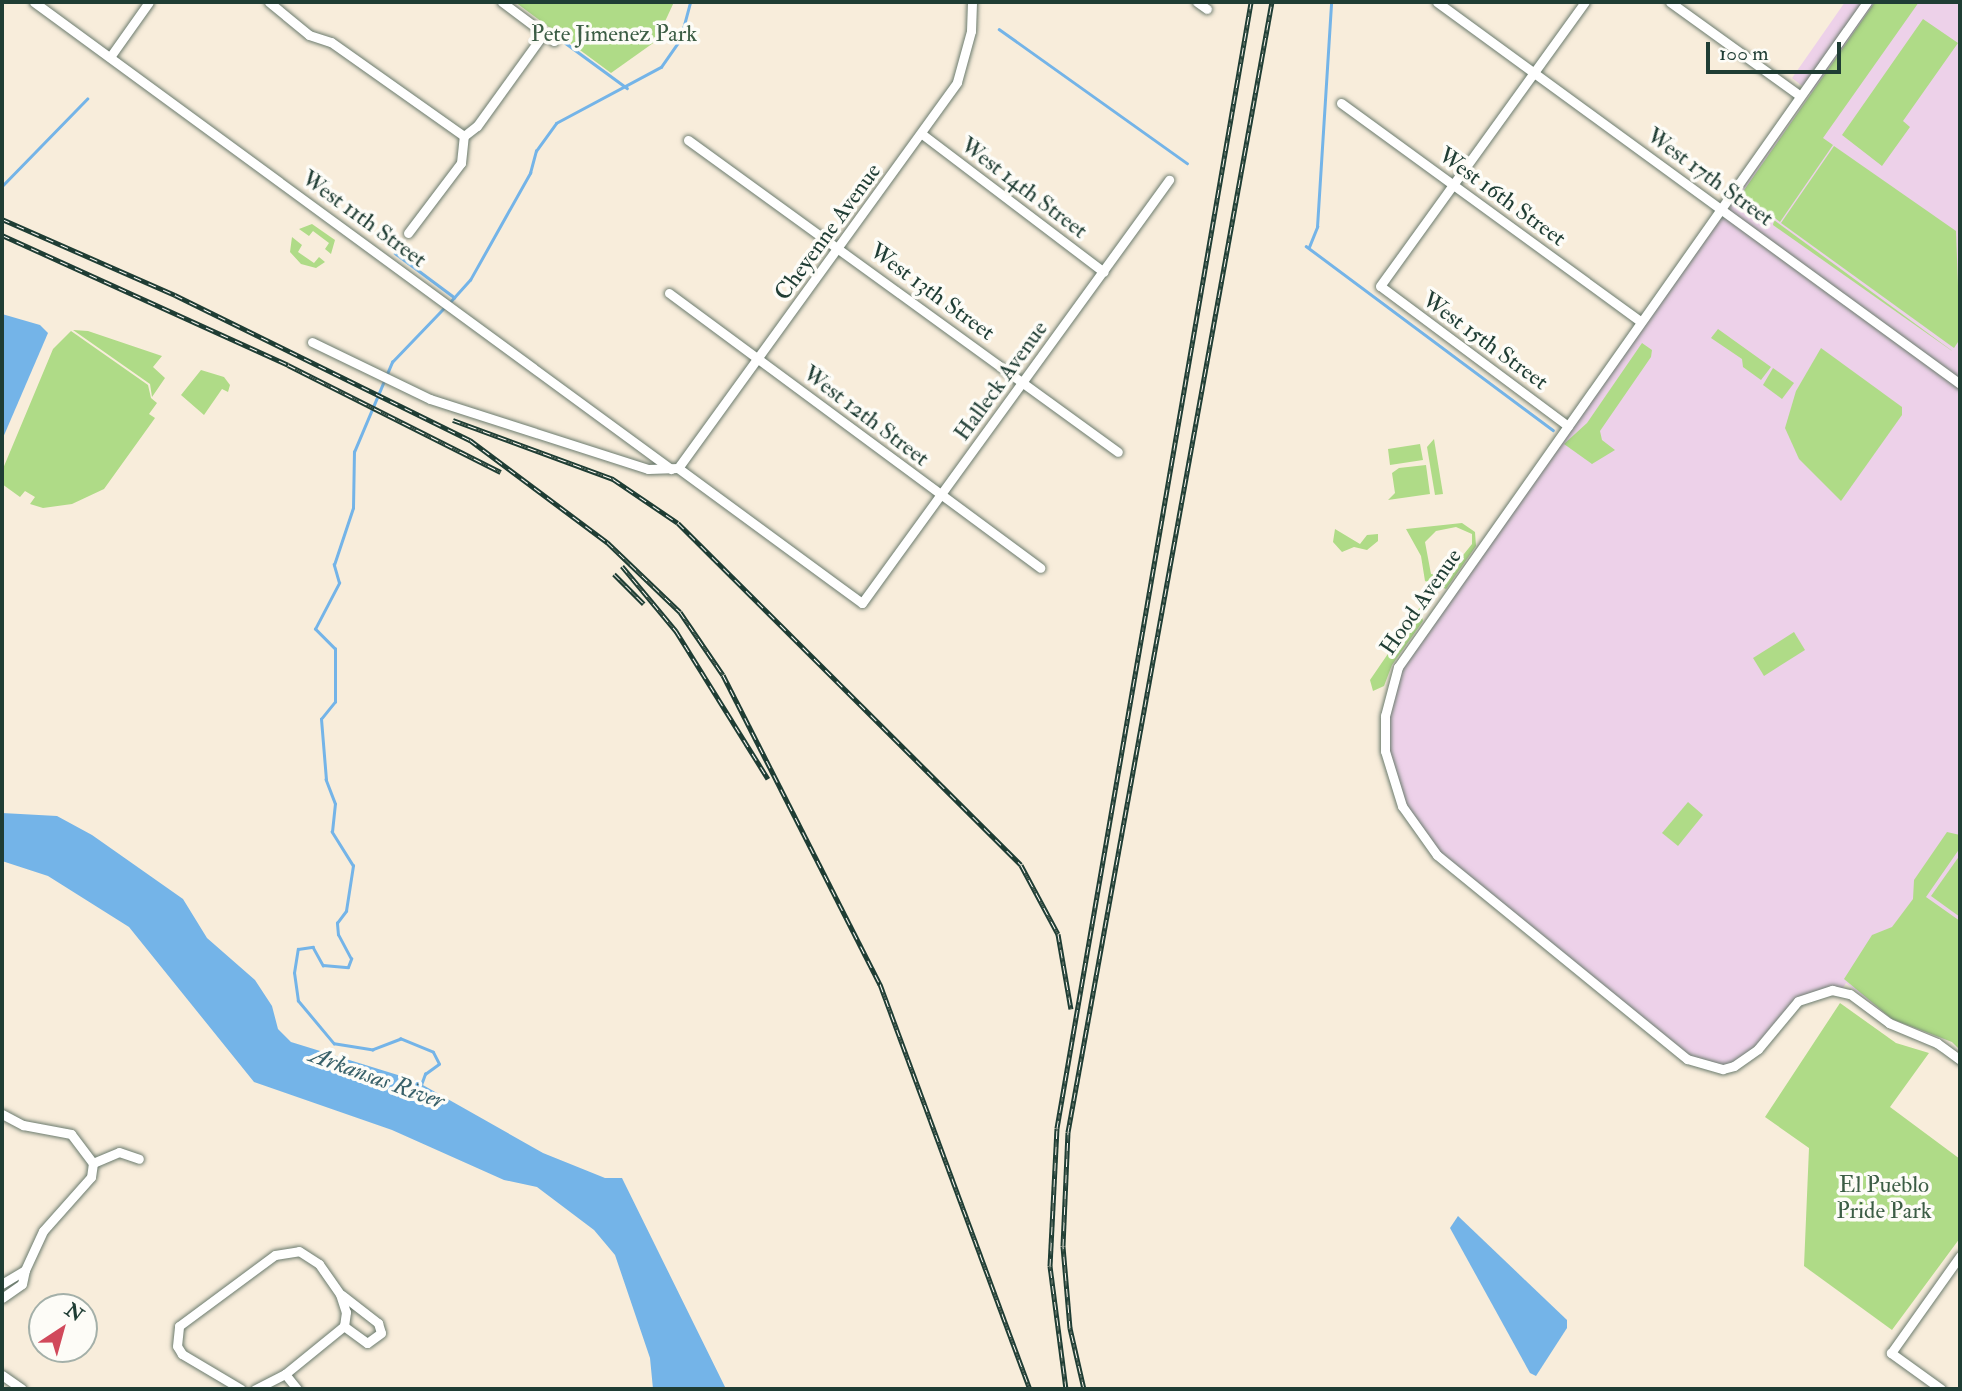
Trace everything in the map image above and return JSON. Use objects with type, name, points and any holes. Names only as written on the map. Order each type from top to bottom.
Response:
[{"type":"street","name":"West 11th Street","points":[[34,2],[862,603]]},
{"type":"street","points":[[110,57],[149,2]]},
{"type":"street","points":[[269,2],[309,35],[331,43],[464,136]]},
{"type":"street","points":[[502,2],[554,40]]},
{"type":"street","name":"Cheyenne Avenue","points":[[674,468],[759,359],[957,82],[971,31],[972,2]]},
{"type":"street","points":[[1198,2],[1207,9]]},
{"type":"street","name":"West 17th Street","points":[[1437,2],[1960,384]]},
{"type":"street","points":[[1452,184],[1585,2]]},
{"type":"street","points":[[1670,2],[1799,95]]},
{"type":"street","name":"Hood Avenue","points":[[1867,2],[1398,667],[1388,701],[1385,735],[1390,773],[1402,806],[1437,855],[1687,1059],[1723,1069],[1734,1066],[1758,1049],[1798,1001],[1822,990],[1850,995],[1889,1023],[1937,1043],[1960,1059]]},
{"type":"street","points":[[408,233],[461,163],[464,136],[477,126],[544,33]]},
{"type":"street","name":"West 16th Street","points":[[1341,103],[1640,321]]},
{"type":"street","name":"West 14th Street","points":[[922,134],[1104,272]]},
{"type":"street","name":"West 13th Street","points":[[688,140],[1118,452]]},
{"type":"street","name":"Halleck Avenue","points":[[862,603],[1024,384],[1169,180]]},
{"type":"street","name":"West 15th Street","points":[[1452,184],[1380,286],[1569,426]]},
{"type":"street","name":"West 12th Street","points":[[669,293],[1040,568]]},
{"type":"street","points":[[312,342],[430,399],[648,469],[674,468]]},
{"type":"street","points":[[2,1114],[23,1125],[71,1133],[93,1163],[91,1177],[43,1231],[25,1270],[22,1284],[2,1298]]},
{"type":"street","points":[[93,1163],[119,1152],[139,1159]]},
{"type":"street","points":[[241,1389],[183,1354],[176,1336],[185,1318],[287,1250],[299,1251],[319,1264],[340,1294],[346,1312],[344,1326],[285,1374],[255,1389]]},
{"type":"street","points":[[1941,1389],[1891,1353],[1960,1256]]},
{"type":"street","points":[[2,1284],[25,1270]]},
{"type":"street","points":[[340,1294],[377,1323],[381,1333],[367,1343],[344,1326]]},
{"type":"street","points":[[285,1374],[297,1389]]},
{"type":"street","points":[[2,1375],[22,1389]]},
{"type":"shaded area","points":[[1845,2],[1960,2],[1960,1050],[1952,1042],[1892,1019],[1846,983],[1841,991],[1811,993],[1734,1066],[1701,1065],[1438,855],[1412,823],[1386,751],[1386,716],[1399,667],[1811,93],[1792,78]]},
{"type":"green space","name":"Pete Jimenez Park","points":[[515,2],[674,2],[656,41],[611,73]]},
{"type":"green space","points":[[1875,2],[1919,2],[1823,138],[1833,145],[1780,222],[1742,193]]},
{"type":"green space","points":[[1923,19],[1958,43],[1903,121],[1910,127],[1882,166],[1842,135]]},
{"type":"green space","points":[[1834,146],[1956,231],[1960,339],[1954,348],[1781,223]]},
{"type":"green space","points":[[1774,220],[1951,350],[1952,351],[1773,225]]},
{"type":"green space","points":[[312,224],[335,240],[331,254],[325,249],[329,243],[313,231],[309,236],[299,229]]},
{"type":"green space","points":[[292,237],[302,245],[298,252],[314,263],[319,257],[325,262],[316,268],[301,264],[290,252]]},
{"type":"green space","points":[[1718,329],[1771,367],[1761,380],[1743,367],[1742,359],[1711,338]]},
{"type":"green space","points":[[73,330],[88,331],[162,356],[153,367],[165,378],[152,397],[150,384]]},
{"type":"green space","points":[[71,331],[148,385],[151,398],[157,403],[149,414],[155,418],[104,489],[72,504],[43,508],[30,504],[35,497],[25,491],[20,497],[2,484],[2,471],[53,349]]},
{"type":"green space","points":[[1642,343],[1652,350],[1651,357],[1600,431],[1602,440],[1615,450],[1592,464],[1564,444],[1587,423]]},
{"type":"green space","points":[[1821,348],[1902,407],[1902,415],[1841,501],[1799,459],[1785,428],[1796,391]]},
{"type":"green space","points":[[1773,368],[1794,383],[1782,399],[1763,385]]},
{"type":"green space","points":[[201,370],[224,377],[230,385],[228,392],[222,389],[204,415],[181,395]]},
{"type":"green space","points":[[1434,439],[1443,494],[1435,495],[1427,447]]},
{"type":"green space","points":[[1420,444],[1423,460],[1390,465],[1388,449]]},
{"type":"green space","points":[[1426,465],[1430,494],[1388,500],[1395,493],[1392,473],[1399,468]]},
{"type":"green space","points":[[1462,523],[1475,532],[1476,546],[1446,589],[1425,581],[1421,556],[1406,529]],"holes":[[[1456,527],[1472,534],[1472,544],[1448,574],[1431,574],[1425,542],[1436,531]]]},
{"type":"green space","points":[[1335,529],[1360,544],[1367,535],[1378,534],[1378,541],[1367,550],[1354,547],[1342,552],[1333,542]]},
{"type":"green space","points":[[1420,607],[1423,621],[1392,665],[1384,686],[1373,691],[1370,680]]},
{"type":"green space","points":[[1794,632],[1805,650],[1764,676],[1753,658]]},
{"type":"green space","points":[[1688,802],[1703,815],[1678,846],[1662,833]]},
{"type":"green space","points":[[1947,832],[1960,835],[1960,848],[1926,897],[1960,921],[1960,1050],[1952,1042],[1892,1019],[1844,979],[1872,935],[1892,927],[1913,899],[1914,880]]},
{"type":"green space","points":[[1960,855],[1960,917],[1931,896]]},
{"type":"green space","name":"El Pueblo Pride Park","points":[[1840,1003],[1896,1043],[1929,1053],[1890,1107],[1960,1159],[1960,1238],[1892,1330],[1804,1266],[1809,1148],[1765,1117]]},
{"type":"water","points":[[2,314],[40,325],[48,333],[2,440]]},
{"type":"water","name":"Arkansas River","points":[[2,813],[57,816],[92,835],[183,899],[207,938],[255,980],[272,1006],[278,1029],[291,1042],[414,1080],[543,1153],[605,1178],[622,1178],[726,1389],[653,1389],[650,1358],[615,1255],[594,1230],[537,1187],[504,1180],[392,1130],[254,1082],[129,927],[48,876],[2,861]]},
{"type":"water","points":[[1458,1216],[1567,1320],[1567,1328],[1536,1376],[1530,1373],[1450,1228]]},
{"type":"waterway","points":[[450,302],[470,280],[530,173],[536,151],[556,123],[661,67],[680,40],[690,2]]},
{"type":"waterway","points":[[1309,247],[1317,227],[1331,2]]},
{"type":"waterway","points":[[999,29],[1187,163]]},
{"type":"waterway","points":[[556,36],[627,88]]},
{"type":"waterway","points":[[2,186],[87,99]]},
{"type":"waterway","points":[[1306,246],[1553,430]]},
{"type":"waterway","points":[[395,253],[454,297]]},
{"type":"waterway","name":"Arkansas River","points":[[421,1085],[425,1074],[439,1064],[433,1052],[401,1039],[373,1050],[334,1044],[298,1001],[294,973],[298,949],[313,947],[323,965],[348,967],[351,959],[338,935],[337,923],[346,911],[353,866],[332,832],[335,804],[326,780],[321,719],[335,702],[335,649],[315,629],[339,583],[334,565],[353,508],[354,452],[392,362],[445,307]]},
{"type":"railway","points":[[1066,1389],[1050,1266],[1057,1128],[1251,2]]},
{"type":"railway","points":[[1084,1389],[1070,1328],[1063,1246],[1068,1132],[1272,2]]},
{"type":"railway","points":[[2,219],[175,295],[470,440],[607,542],[680,612],[723,675],[880,984],[1030,1389]]},
{"type":"railway","points":[[2,235],[288,365],[501,472]]},
{"type":"railway","points":[[453,420],[613,479],[678,523],[1021,865],[1058,934],[1071,1009]]},
{"type":"railway","points":[[622,566],[676,631],[768,779]]},
{"type":"railway","points":[[614,574],[644,604]]}]
